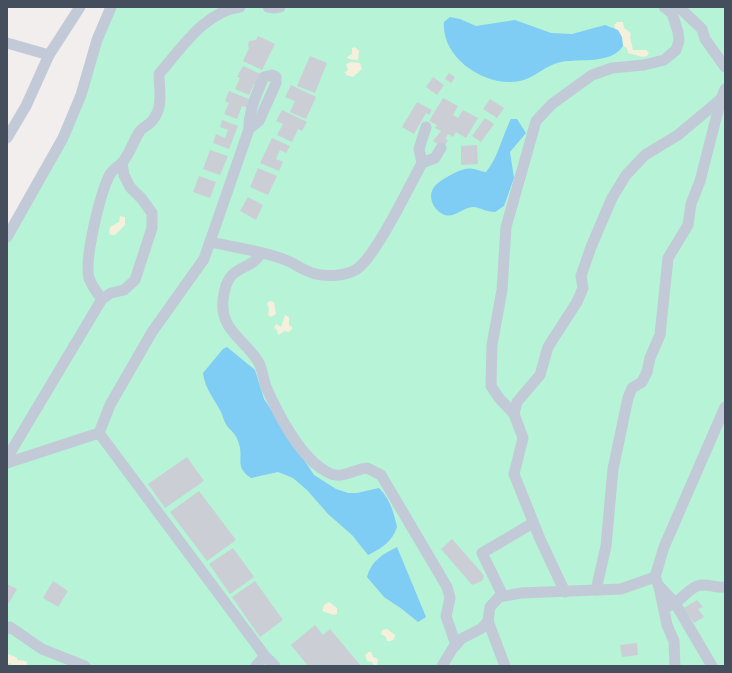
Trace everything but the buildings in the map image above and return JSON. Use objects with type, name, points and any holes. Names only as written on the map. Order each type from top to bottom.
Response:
[{"type":"street","points":[[7,138],[26,106],[49,55],[80,7]]},
{"type":"street","points":[[7,237],[63,138],[81,95],[97,40],[111,7]]},
{"type":"street","points":[[102,299],[94,289],[89,277],[89,252],[98,212],[109,174],[130,154],[141,130],[152,122],[159,111],[161,99],[159,74],[196,31],[217,15],[240,7]]},
{"type":"street","points":[[268,7],[280,7]]},
{"type":"street","points":[[565,592],[555,574],[514,474],[523,438],[514,414],[499,398],[491,386],[492,345],[502,290],[506,227],[536,121],[552,104],[592,75],[612,68],[644,65],[664,60],[676,50],[680,41],[678,32],[672,13],[664,7]]},
{"type":"street","points":[[679,7],[702,29],[704,39],[725,67]]},
{"type":"street","points":[[7,43],[49,55]]},
{"type":"street","points":[[514,414],[517,402],[540,375],[548,347],[577,302],[583,288],[582,276],[591,247],[612,198],[626,175],[645,155],[678,135],[723,94]]},
{"type":"street","points":[[596,590],[606,546],[613,469],[628,398],[632,388],[642,382],[660,335],[668,258],[688,226],[691,204],[700,181],[723,94]]},
{"type":"street","points":[[422,163],[419,148],[426,127]]},
{"type":"street","points":[[99,434],[110,405],[152,332],[204,259],[249,129]]},
{"type":"street","points":[[211,242],[261,253],[288,261],[315,274],[341,274],[357,269],[373,250],[422,163],[435,158],[441,148]]},
{"type":"street","points":[[7,458],[102,299],[111,294],[124,290],[135,280],[152,228],[152,213],[142,199],[130,187],[124,175],[122,163]]},
{"type":"street","points":[[261,253],[259,256],[230,276],[223,299],[224,319],[231,331],[255,356],[261,367],[266,388],[295,440],[309,458],[331,474],[341,475],[367,468],[381,475],[447,586],[450,598],[446,616],[456,645]]},
{"type":"street","points":[[675,666],[674,641],[667,625],[657,582],[664,547],[725,406]]},
{"type":"street","points":[[7,463],[99,434]]},
{"type":"street","points":[[99,434],[265,656],[275,666]]},
{"type":"street","points":[[503,596],[478,556],[533,523]]},
{"type":"street","points":[[506,666],[488,621],[490,607],[494,601],[503,596],[521,593],[621,589],[657,582]]},
{"type":"street","points":[[657,582],[675,604],[712,666]]},
{"type":"street","points":[[664,608],[675,604],[697,586],[705,584],[725,587]]},
{"type":"street","points":[[442,666],[461,639],[482,628],[488,621]]},
{"type":"street","points":[[8,627],[42,649],[85,666]]},
{"type":"street","points":[[256,666],[265,656]]},
{"type":"green space","points":[[114,7],[725,7],[725,666],[7,666],[7,242],[29,203]]},
{"type":"sand","points":[[617,22],[623,22],[624,28],[631,33],[630,37],[633,50],[646,50],[649,53],[647,56],[643,57],[628,53],[627,48],[623,46],[614,25]]},
{"type":"sand","points":[[355,47],[359,51],[358,60],[348,59],[347,57],[352,54],[352,48]]},
{"type":"sand","points":[[351,62],[360,63],[362,69],[353,77],[346,75],[345,72],[348,70],[346,64]]},
{"type":"sand","points":[[120,216],[125,217],[125,225],[115,235],[111,235],[109,233],[110,227],[119,222]]},
{"type":"sand","points":[[270,301],[274,302],[276,314],[271,317],[268,315],[269,309],[267,303]]},
{"type":"sand","points":[[285,315],[289,317],[289,325],[293,328],[289,332],[285,331],[278,335],[277,330],[274,328],[276,324],[281,327]]},
{"type":"sand","points":[[329,602],[337,608],[337,614],[334,615],[322,611],[324,605]]},
{"type":"sand","points":[[387,629],[395,635],[394,639],[391,641],[387,641],[386,637],[381,634],[382,630]]},
{"type":"sand","points":[[371,652],[373,657],[378,659],[377,666],[374,666],[372,662],[367,661],[365,655]]},
{"type":"sand","points":[[9,654],[17,658],[17,660],[26,661],[28,666],[11,666],[11,663],[7,664],[7,655]]},
{"type":"water","points":[[450,17],[460,19],[476,26],[515,20],[551,33],[572,34],[605,25],[618,30],[622,37],[623,46],[611,56],[595,60],[561,62],[520,81],[507,82],[493,80],[468,68],[450,47],[445,35],[444,22]]},
{"type":"water","points":[[511,119],[517,119],[526,133],[510,152],[514,178],[504,206],[495,212],[470,207],[449,216],[440,213],[432,201],[431,196],[434,187],[458,171],[473,169],[486,172],[497,154]]},
{"type":"water","points":[[227,347],[255,370],[264,399],[314,475],[336,489],[348,493],[357,493],[379,488],[383,492],[391,506],[397,527],[392,537],[386,544],[368,555],[352,535],[328,514],[307,490],[293,478],[278,472],[251,478],[242,470],[240,461],[240,447],[235,434],[226,424],[208,389],[203,373],[223,349]]},
{"type":"water","points":[[397,547],[426,617],[418,622],[384,597],[367,577],[371,567],[378,559]]}]
